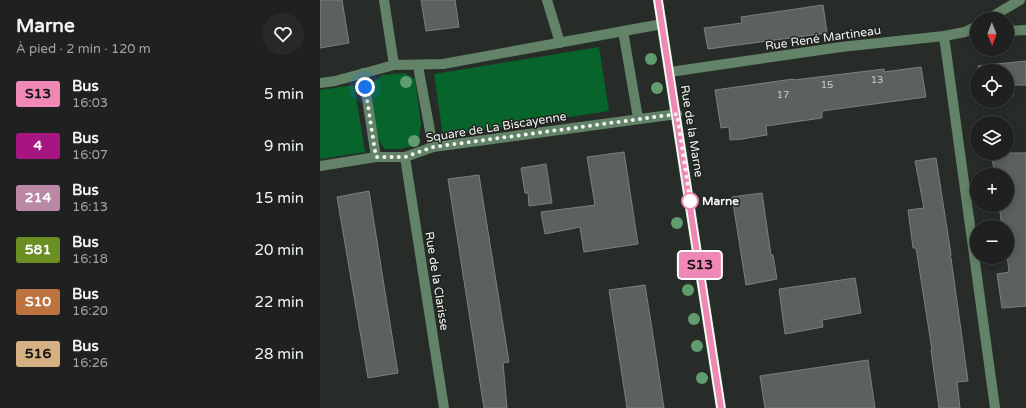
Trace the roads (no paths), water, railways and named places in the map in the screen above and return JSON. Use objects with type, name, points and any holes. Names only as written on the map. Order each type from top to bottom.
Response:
[{"type":"main road","name":"Rue de la Marne","points":[[658,0],[677,114],[721,408]]},
{"type":"street","points":[[384,0],[394,65]]},
{"type":"street","points":[[547,0],[560,44]]},
{"type":"street","points":[[1000,12],[1020,0]]},
{"type":"street","points":[[320,83],[394,65],[418,66],[443,64],[560,44],[662,24]]},
{"type":"street","name":"Rue René Martineau","points":[[670,72],[841,47],[944,36],[970,30]]},
{"type":"street","points":[[1014,31],[1026,30]]},
{"type":"street","points":[[623,32],[638,118]]},
{"type":"street","points":[[944,36],[995,408]]},
{"type":"street","points":[[418,66],[433,147]]},
{"type":"street","points":[[363,73],[376,157]]},
{"type":"street","name":"Square de La Biscayenne","points":[[320,166],[376,157],[405,157],[433,147],[638,118],[677,114]]},
{"type":"street","name":"Rue de la Clarisse","points":[[405,157],[444,408]]},
{"type":"place","name":"Marne","points":[[690,201]]}]
